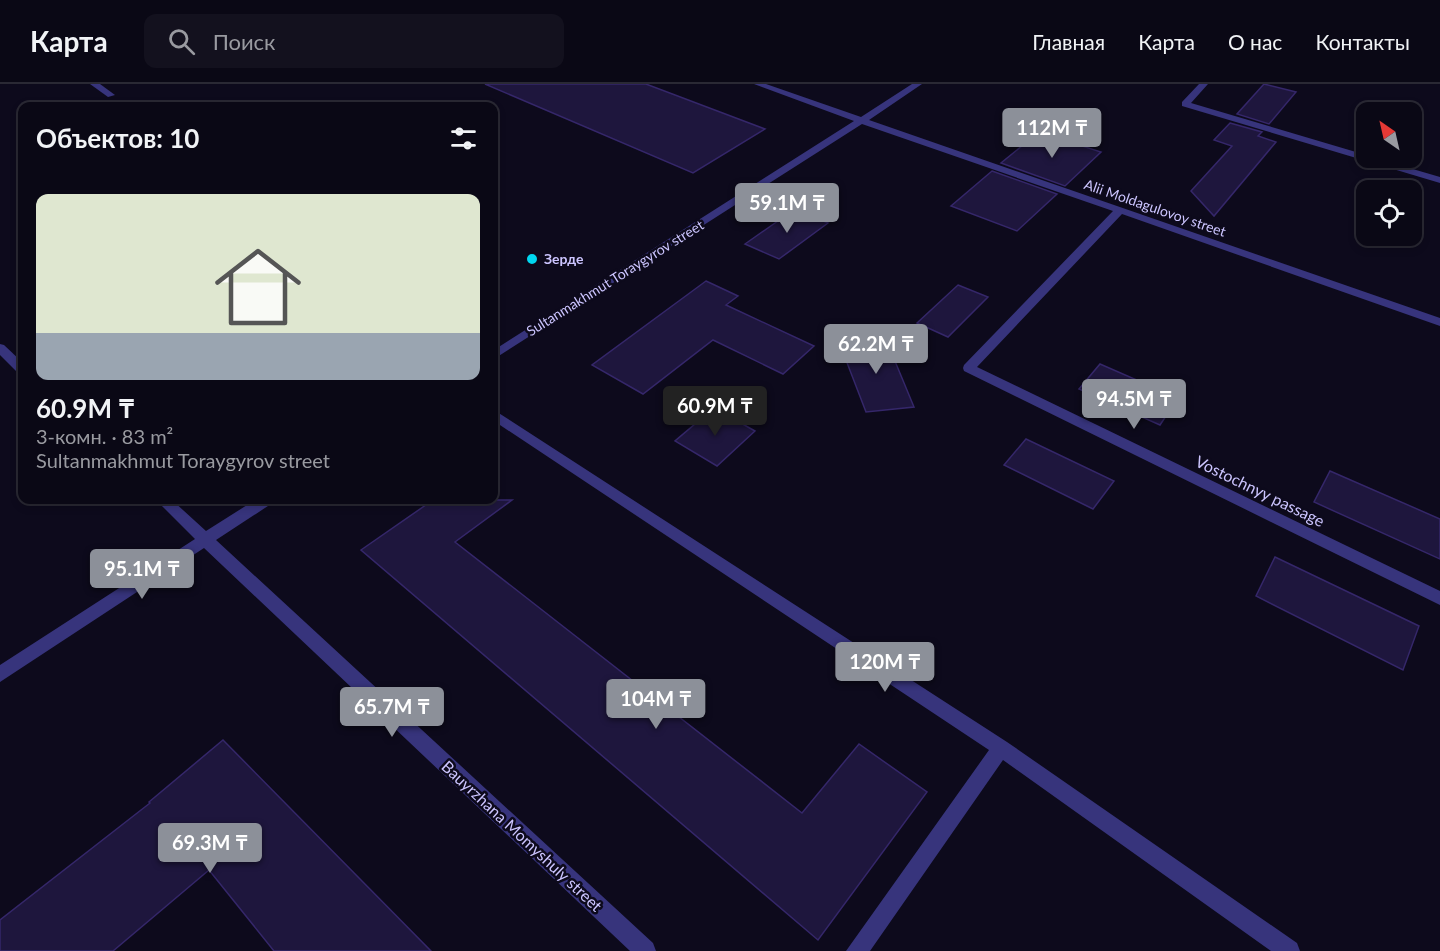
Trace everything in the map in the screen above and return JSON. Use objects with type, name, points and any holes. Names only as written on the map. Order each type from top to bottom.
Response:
[{"type":"street","points":[[94,84],[111,94]]},
{"type":"street","name":"Alii Moldagulovoy street","points":[[758,84],[861,122],[1440,322]]},
{"type":"street","name":"Sultanmakhmut Toraygyrov street","points":[[498,352],[918,84]]},
{"type":"street","points":[[1204,84],[1185,104],[1440,180]]},
{"type":"street","name":"Vostochnyy passage","points":[[1119,211],[969,368],[1440,598]]},
{"type":"street","points":[[0,348],[18,365]]},
{"type":"street","points":[[498,418],[1001,748],[1289,951]]},
{"type":"street","name":"Bauyrzhana Momyshuly street","points":[[167,504],[645,951]]},
{"type":"street","points":[[0,674],[260,504]]},
{"type":"street","points":[[857,951],[1001,748]]},
{"type":"building","points":[[485,84],[646,84],[765,129],[693,173]]},
{"type":"building","points":[[1264,84],[1296,92],[1269,124],[1237,114]]},
{"type":"building","points":[[1230,123],[1262,132],[1258,136],[1276,142],[1214,216],[1191,191],[1232,146],[1214,140]]},
{"type":"building","points":[[1039,132],[1101,152],[1065,186],[1001,163]]},
{"type":"building","points":[[992,171],[1057,194],[1017,231],[951,206]]},
{"type":"building","points":[[795,209],[828,223],[779,259],[745,244]]},
{"type":"building","points":[[706,281],[738,296],[726,305],[814,346],[783,374],[713,340],[643,394],[592,365]]},
{"type":"building","points":[[958,285],[988,297],[948,337],[917,323]]},
{"type":"building","points":[[885,337],[914,407],[866,412],[839,342]]},
{"type":"building","points":[[1100,364],[1178,398],[1160,425],[1079,389]]},
{"type":"building","points":[[714,408],[755,431],[717,466],[675,441]]},
{"type":"building","points":[[1026,439],[1114,481],[1093,509],[1004,465]]},
{"type":"building","points":[[1330,471],[1440,519],[1440,559],[1314,502]]},
{"type":"building","points":[[498,500],[512,500],[455,542],[802,813],[859,744],[927,792],[818,940],[361,550],[427,504],[498,504]]},
{"type":"building","points":[[1275,557],[1419,626],[1403,670],[1256,596]]},
{"type":"building","points":[[223,740],[431,951],[274,951],[209,870],[113,951],[0,951],[0,920],[150,803]]},
{"type":"place","name":"Зерде","points":[[532,259]]}]
